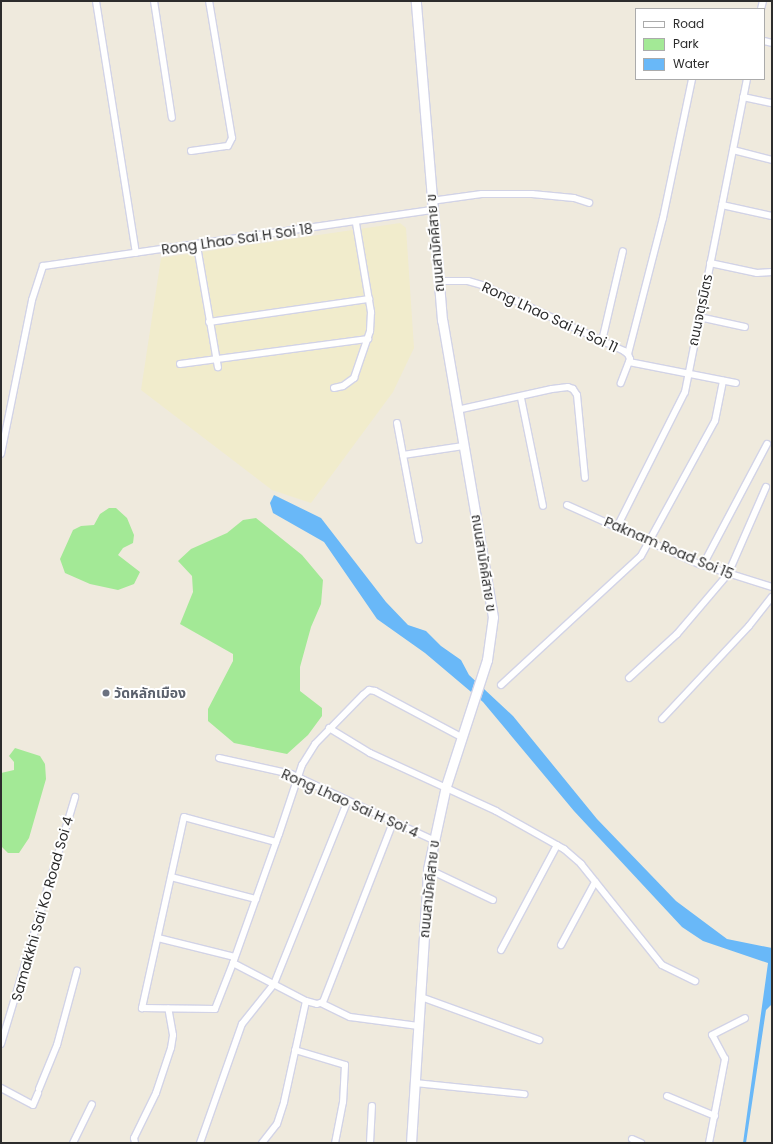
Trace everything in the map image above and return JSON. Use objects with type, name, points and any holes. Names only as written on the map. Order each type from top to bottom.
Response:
[{"type":"main road","name":"ถนนสามัคคีสาย ข","points":[[411,1143],[428,869],[433,840],[446,786],[481,677],[491,641],[494,617],[457,410],[438,281],[416,1]]},
{"type":"street","points":[[96,1],[136,253]]},
{"type":"street","points":[[154,1],[172,118]]},
{"type":"street","points":[[191,151],[228,146],[232,138],[209,1]]},
{"type":"street","points":[[628,354],[663,218],[692,80]]},
{"type":"street","name":"ถนนจตุรมิตร","points":[[617,527],[682,401],[747,80]]},
{"type":"street","points":[[743,97],[772,103]]},
{"type":"street","points":[[733,150],[772,160]]},
{"type":"street","points":[[431,201],[482,194],[532,194],[574,198],[589,203]]},
{"type":"street","points":[[722,205],[772,216]]},
{"type":"street","name":"Rong Lhao Sai H Soi 18","points":[[1,454],[32,300],[43,266],[197,246],[356,223],[432,210]]},
{"type":"street","points":[[334,388],[348,384],[354,378],[368,339],[371,318],[356,223]]},
{"type":"street","points":[[197,246],[215,358],[218,367]]},
{"type":"street","points":[[602,341],[623,251]]},
{"type":"street","points":[[710,263],[756,273],[772,272]]},
{"type":"street","name":"Rong Lhao Sai H Soi 11","points":[[438,281],[468,281],[482,285],[628,354],[629,362],[621,383]]},
{"type":"street","points":[[209,322],[369,299]]},
{"type":"street","points":[[699,317],[745,327]]},
{"type":"street","points":[[180,364],[215,358],[368,339]]},
{"type":"street","name":"Rong Lhao Sai H Soi 11","points":[[629,362],[736,383]]},
{"type":"street","points":[[501,685],[632,565],[649,542],[715,421],[723,381]]},
{"type":"street","points":[[457,410],[521,398],[568,387],[575,391],[585,478]]},
{"type":"street","points":[[521,398],[542,506]]},
{"type":"street","points":[[397,423],[419,540]]},
{"type":"street","points":[[703,565],[767,444]]},
{"type":"street","points":[[403,455],[463,446]]},
{"type":"street","points":[[629,678],[677,634],[728,574],[766,487]]},
{"type":"street","name":"Paknam Road Soi 15","points":[[567,505],[703,565],[772,587]]},
{"type":"street","points":[[662,719],[749,626],[772,597]]},
{"type":"street","points":[[276,842],[184,817],[142,1008],[215,1009],[256,899],[276,842],[298,777],[306,756],[329,728],[362,695],[372,690],[461,737]]},
{"type":"street","points":[[329,728],[370,753],[446,786],[557,845],[581,864],[662,965],[694,981]]},
{"type":"street","name":"Rong Lhao Sai H Soi 4","points":[[218,758],[263,766],[298,777],[347,802],[433,840]]},
{"type":"street","name":"Samakkhi Sai Ko Road Soi 4","points":[[1,1044],[75,797]]},
{"type":"street","points":[[200,1143],[242,1024],[274,984],[347,802]]},
{"type":"street","points":[[321,1003],[393,822]]},
{"type":"street","points":[[500,950],[557,845]]},
{"type":"street","points":[[428,869],[493,900]]},
{"type":"street","points":[[171,878],[256,899]]},
{"type":"street","points":[[561,945],[595,882]]},
{"type":"street","points":[[158,938],[234,960],[306,1001],[321,1003],[350,1017],[418,1026]]},
{"type":"street","points":[[1,1088],[34,1105],[57,1045],[77,971]]},
{"type":"street","points":[[421,997],[539,1040]]},
{"type":"street","points":[[262,1143],[277,1124],[306,1001]]},
{"type":"street","points":[[135,1143],[134,1138],[156,1093],[171,1048],[172,1036],[168,1008]]},
{"type":"street","points":[[709,1143],[725,1059],[712,1035],[745,1018]]},
{"type":"street","points":[[295,1050],[345,1065],[343,1102],[336,1143]]},
{"type":"street","points":[[415,1083],[524,1094]]},
{"type":"street","points":[[667,1096],[715,1116]]},
{"type":"street","points":[[73,1143],[92,1104]]},
{"type":"street","points":[[370,1143],[372,1106]]},
{"type":"street","points":[[632,1139],[641,1143]]},
{"type":"shaded area","points":[[400,223],[406,228],[414,348],[393,392],[311,503],[272,490],[141,390],[161,258]]},
{"type":"green space","points":[[109,508],[116,508],[127,518],[134,535],[133,543],[123,548],[118,555],[140,572],[134,584],[118,590],[90,584],[65,573],[60,559],[73,530],[81,526],[94,525],[100,514]]},
{"type":"green space","points":[[256,518],[302,555],[323,580],[321,604],[311,627],[300,667],[300,691],[322,708],[322,716],[308,735],[287,754],[234,743],[208,721],[208,709],[233,661],[233,654],[180,624],[193,592],[192,576],[178,561],[191,549],[227,533],[243,520]]},
{"type":"green space","points":[[15,748],[40,756],[45,764],[46,779],[29,838],[19,853],[8,853],[1,846],[1,773],[14,770],[14,762],[9,756]]},
{"type":"water","points":[[274,495],[321,518],[386,602],[408,625],[426,631],[441,646],[461,660],[469,675],[513,716],[597,819],[676,901],[727,939],[772,948],[772,1004],[766,1010],[746,1143],[743,1143],[768,963],[703,941],[682,927],[574,811],[483,702],[425,653],[377,619],[324,542],[273,513],[270,503]]},
{"type":"place","name":"วัดหลักเมือง","points":[[106,693]]}]
